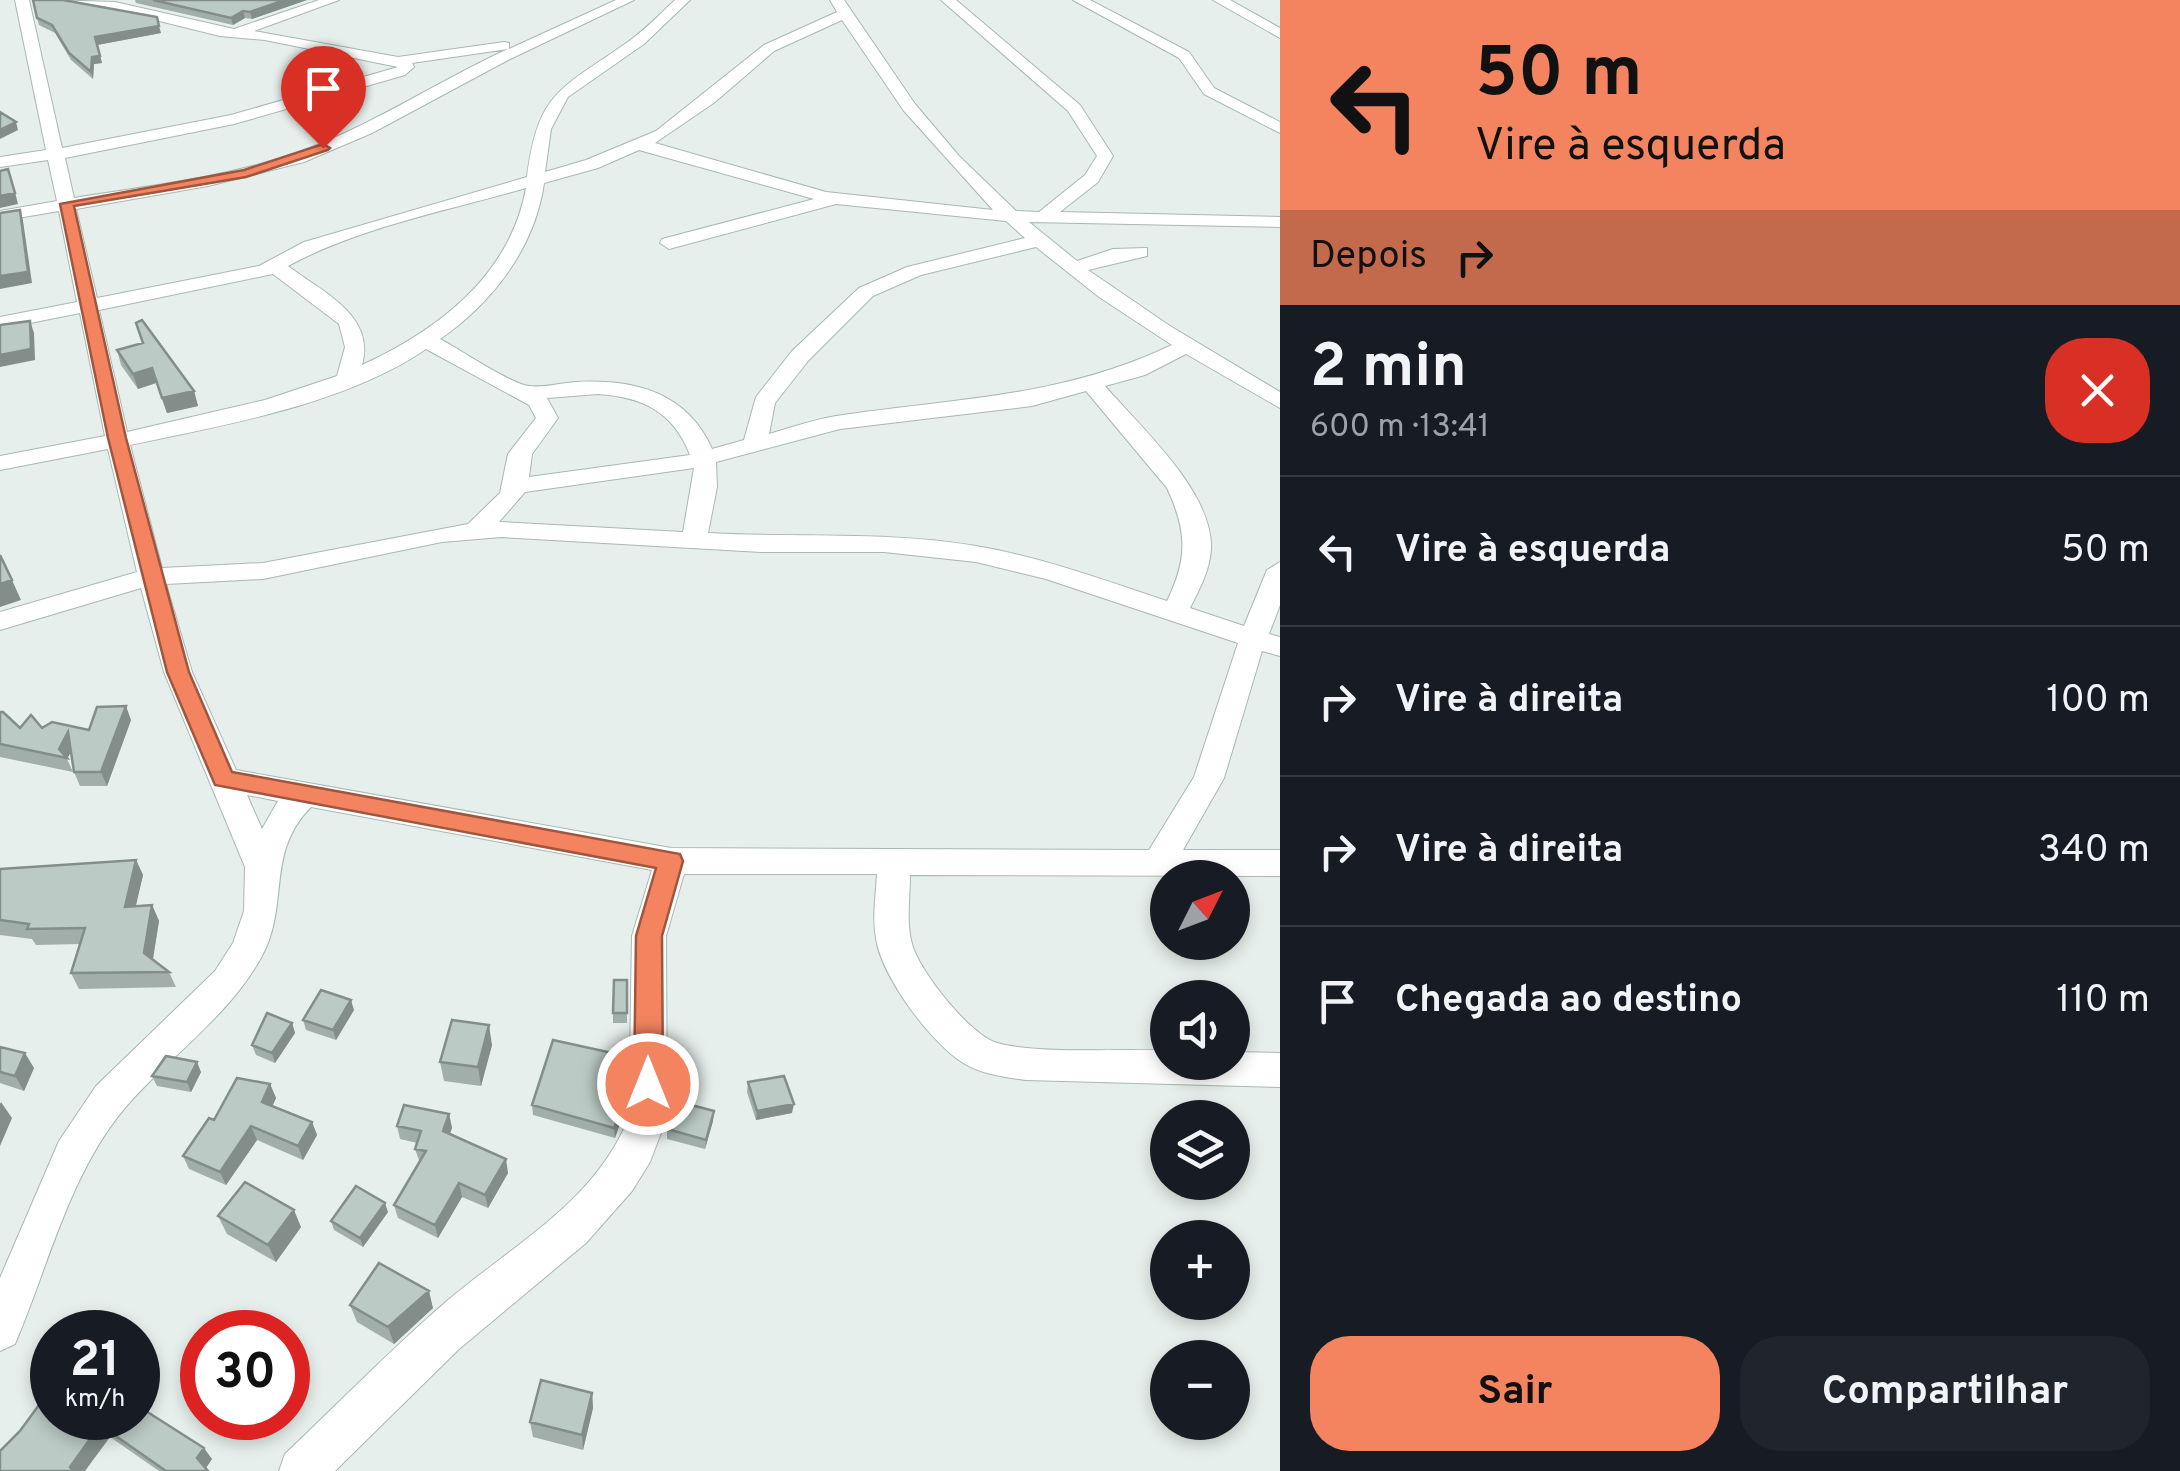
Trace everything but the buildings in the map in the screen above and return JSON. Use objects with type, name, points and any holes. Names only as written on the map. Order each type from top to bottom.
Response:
[{"type":"street","points":[[0,1329],[85,1132],[107,1100],[232,979],[254,944],[264,905],[262,867],[178,672],[151,577],[56,154],[21,30],[22,0]]},
{"type":"street","points":[[54,0],[115,6],[232,34],[264,36],[398,61],[532,42]]},
{"type":"street","points":[[232,34],[332,0]]},
{"type":"street","points":[[0,216],[208,181],[298,158],[366,130],[532,42],[627,0]]},
{"type":"street","points":[[0,463],[236,413],[346,381],[405,356],[428,341],[478,300],[500,272],[532,206],[548,118],[565,90],[576,79],[632,46],[683,0]]},
{"type":"street","points":[[948,0],[1074,108],[1102,146],[1105,156],[1092,178],[1046,214]]},
{"type":"street","points":[[1080,0],[1184,56],[1196,67],[1201,84],[1208,91],[1280,128]]},
{"type":"street","points":[[1220,0],[1280,34]]},
{"type":"street","points":[[0,324],[276,267],[327,240],[535,182],[640,145],[684,119],[769,48],[810,28],[840,7],[902,102],[931,138],[1036,241],[1184,347],[1280,401]]},
{"type":"street","points":[[810,28],[863,38]]},
{"type":"street","points":[[0,158],[56,154],[257,113],[405,70],[398,61]]},
{"type":"street","points":[[640,145],[702,157],[785,187],[834,199],[1008,213],[1280,222]]},
{"type":"street","points":[[669,243],[834,199]]},
{"type":"street","points":[[755,444],[764,402],[800,356],[866,292],[914,271],[1036,241]]},
{"type":"street","points":[[1074,268],[1114,255],[1140,252]]},
{"type":"street","points":[[276,267],[348,321],[356,347],[346,381]]},
{"type":"street","points":[[428,341],[524,392],[538,402],[547,418],[520,454],[516,486],[510,497],[477,528]]},
{"type":"street","points":[[516,486],[655,469],[839,422],[1032,399],[1137,370],[1184,347]]},
{"type":"street","points":[[1092,384],[1178,486],[1188,506],[1200,560],[1174,613]]},
{"type":"street","points":[[524,392],[610,387],[638,390],[663,402],[684,420],[704,458],[707,478],[694,541]]},
{"type":"street","points":[[0,621],[151,577],[304,565],[477,528],[694,541],[884,544],[976,554],[1054,573],[1267,643]]},
{"type":"street","points":[[1160,860],[1209,778],[1239,675],[1267,643],[1280,570]]},
{"type":"street","points":[[223,778],[671,861],[1150,863]]},
{"type":"street","points":[[262,867],[285,812],[304,794]]},
{"type":"street","points":[[302,1471],[463,1316],[591,1208],[625,1169],[641,1143],[648,1116],[649,936],[671,861]]},
{"type":"street","points":[[894,862],[892,942],[909,974],[946,1024],[974,1050],[992,1059],[1026,1062],[1280,1070]]},
{"type":"street","points":[[1250,863],[1280,863]]},
{"type":"route","points":[[323,148],[246,173],[67,204],[117,438],[178,672],[223,778],[671,861],[649,936],[648,1084]]}]
